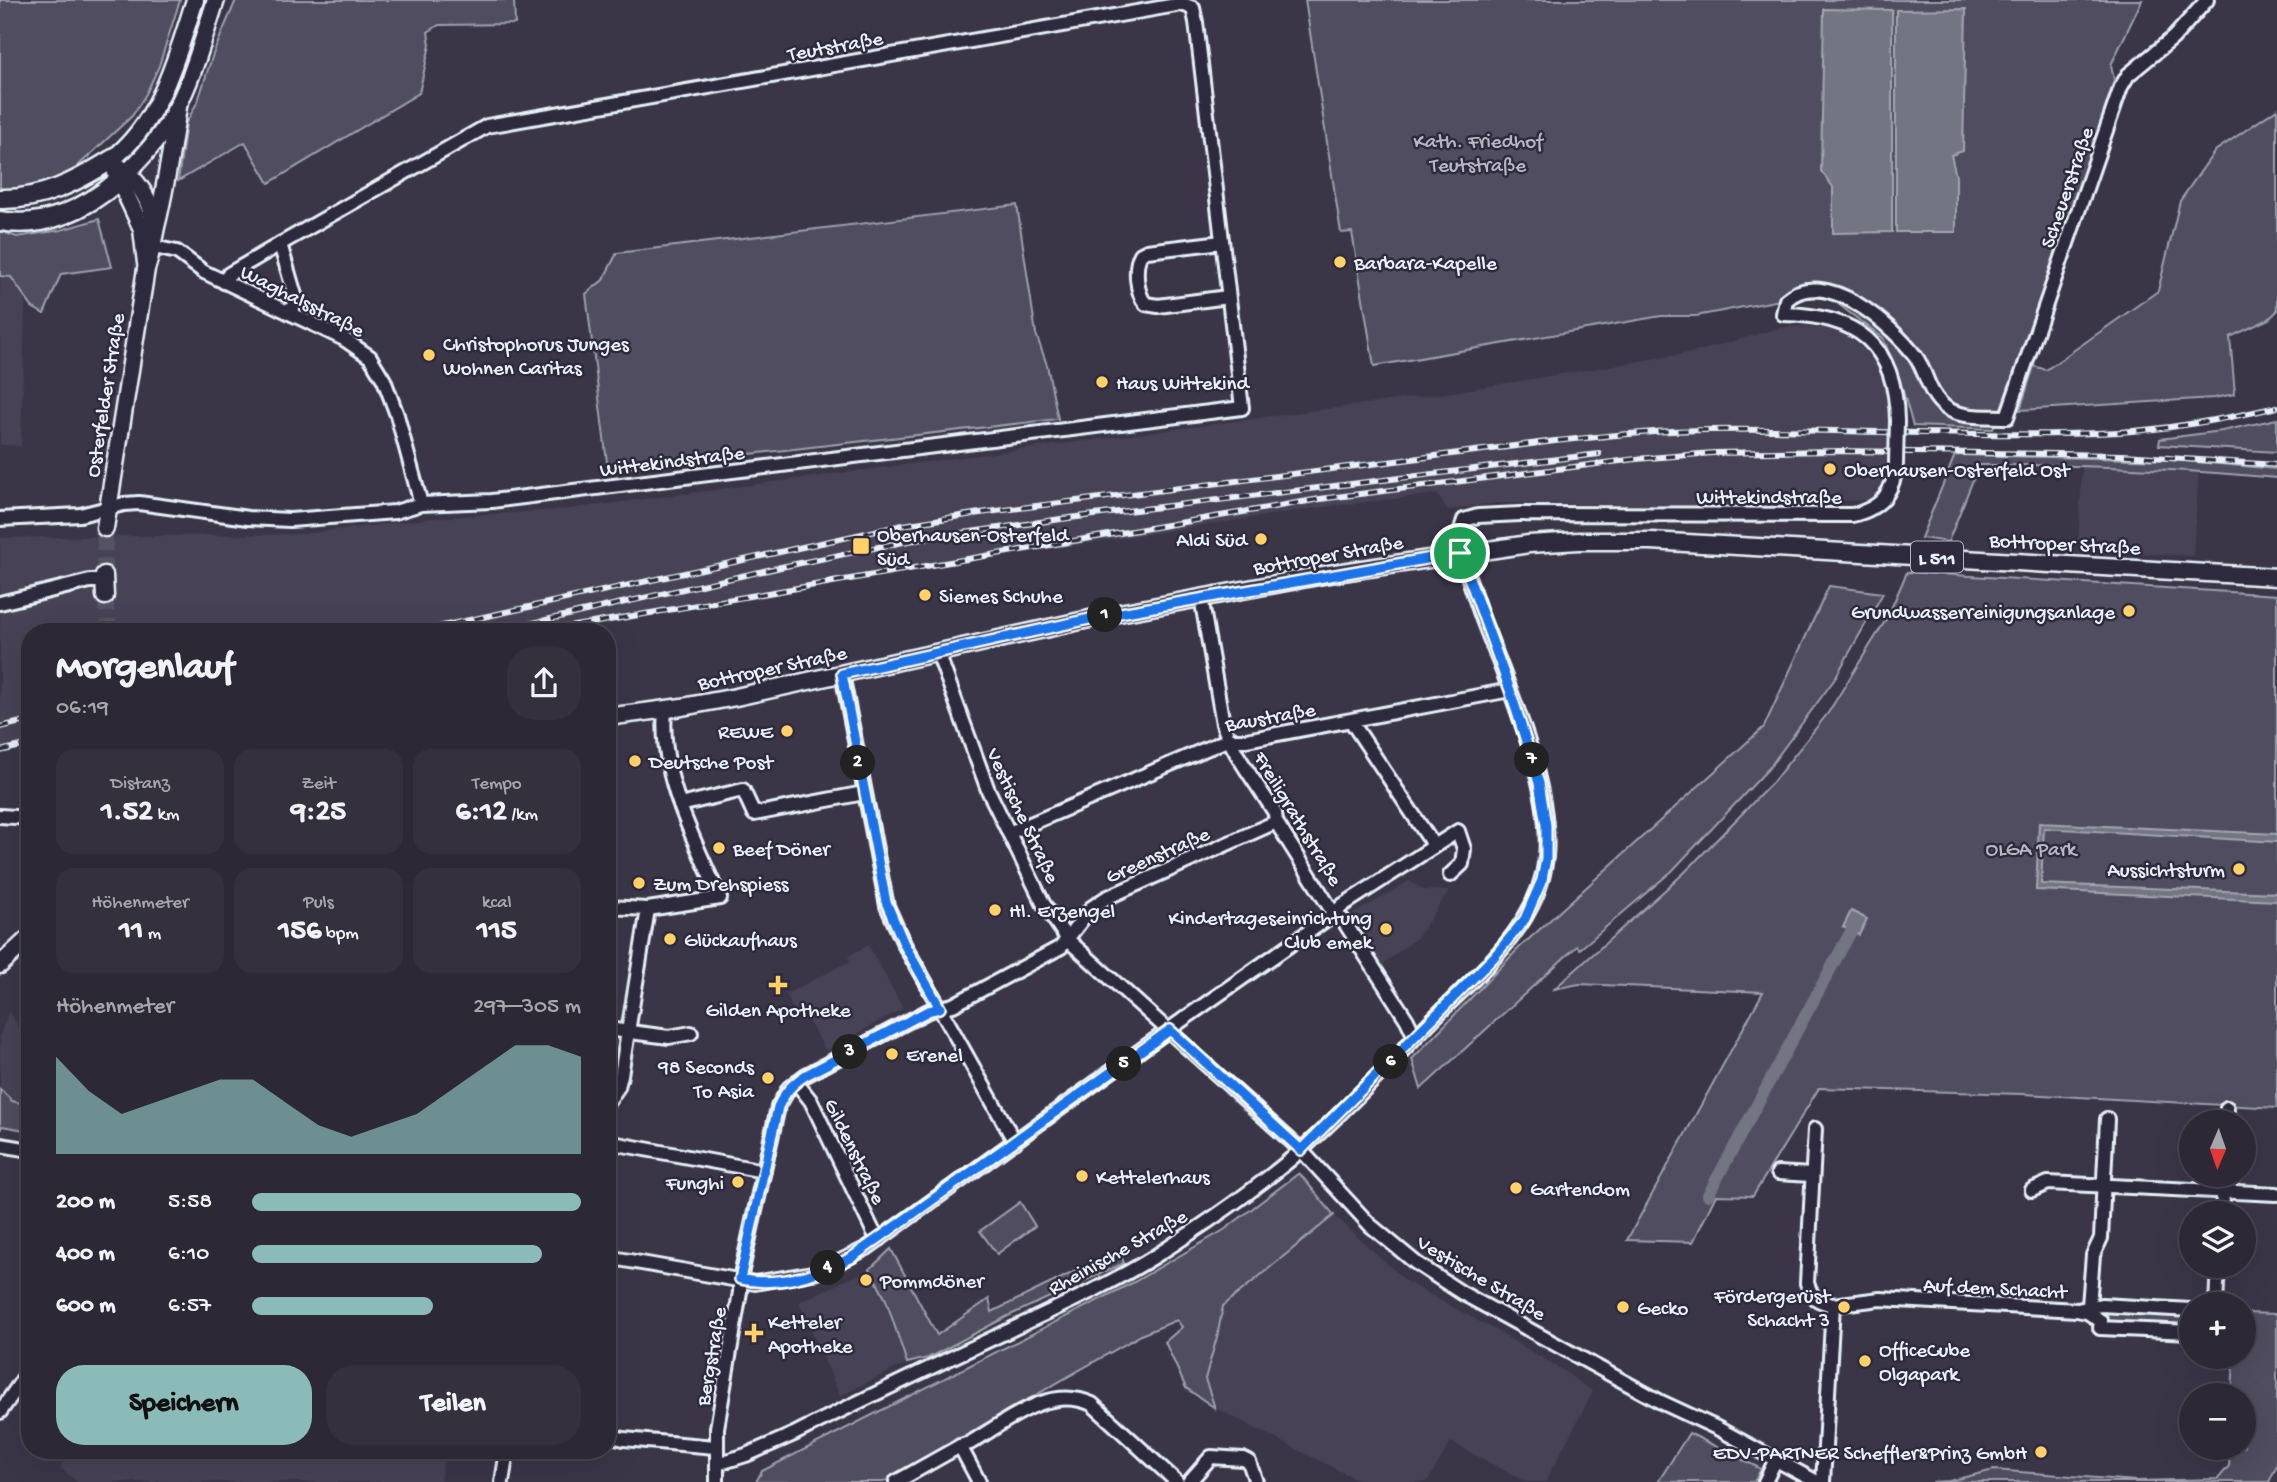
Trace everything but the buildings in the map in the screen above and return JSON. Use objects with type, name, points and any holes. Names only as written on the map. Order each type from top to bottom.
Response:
[{"type":"highway","points":[[0,199],[23,198],[59,189],[111,160]]},
{"type":"highway","points":[[0,221],[20,223],[54,218],[91,202],[123,176]]},
{"type":"main road","points":[[111,160],[130,143],[153,110],[171,75],[195,0]]},
{"type":"main road","name":"Osterfelder Straße","points":[[104,528],[146,269],[154,247],[162,208],[178,107],[216,0]]},
{"type":"main road","name":"Osterfelder Straße","points":[[123,176],[156,144],[178,107]]},
{"type":"main road","name":"Osterfelder Straße","points":[[111,160],[123,176],[146,196],[153,211],[156,229]]},
{"type":"main road","name":"Osterfelder Straße","points":[[123,176],[142,229],[146,269]]},
{"type":"main road","name":"Bottroper Straße","points":[[616,716],[664,710],[842,674],[1064,624],[1201,597],[1460,553],[1529,544],[1665,542],[2277,577]]},
{"type":"main road","points":[[0,965],[21,945]]},
{"type":"street","name":"Scheuerstraße","points":[[1783,314],[1786,300],[1792,295],[1816,290],[1836,294],[1869,312],[1902,338],[1917,358],[1933,394],[1946,409],[1959,414],[2007,416],[2121,87],[2128,75],[2173,38],[2207,0]]},
{"type":"street","name":"Teutstraße","points":[[223,282],[229,274],[487,126],[1182,4],[1193,8],[1196,22],[1242,408]]},
{"type":"street","points":[[1222,242],[1141,254],[1137,264],[1140,297],[1146,304],[1158,306],[1228,297]]},
{"type":"street","points":[[280,244],[295,295],[292,314]]},
{"type":"street","name":"Waghalsstraße","points":[[154,247],[177,252],[204,272],[351,343],[370,357],[378,368],[397,415],[421,504]]},
{"type":"street","name":"Wittekindstraße","points":[[1460,553],[1458,539],[1462,523],[1478,516],[1844,516],[1874,508],[1886,497],[1895,476],[1897,397],[1891,372],[1882,355],[1867,340],[1836,320],[1814,315],[1783,314]]},
{"type":"street","name":"Wittekindstraße","points":[[0,519],[80,515],[139,503],[248,518],[290,520],[395,512],[421,504],[492,501],[1242,408]]},
{"type":"street","name":"Rheinische Straße","points":[[717,1464],[739,1458],[784,1438],[1129,1271],[1211,1220],[1301,1150],[1502,948],[1525,919],[1539,889],[1547,847],[1544,805],[1510,690],[1460,553]]},
{"type":"street","points":[[0,603],[89,582],[104,584]]},
{"type":"street","name":"Freiligrathstraße","points":[[1201,597],[1227,740],[1236,749],[1275,813],[1276,822],[1334,914],[1343,920],[1408,1020],[1415,1037]]},
{"type":"street","name":"Vestische Straße","points":[[938,653],[982,777],[1043,903],[1068,940],[1301,1150],[1370,1225],[1442,1280],[1661,1402],[1817,1482]]},
{"type":"street","points":[[842,674],[884,897],[899,932],[1015,1142]]},
{"type":"street","name":"Baustraße","points":[[1009,833],[1227,740],[1246,740],[1510,690]]},
{"type":"street","points":[[616,907],[648,909],[720,898],[675,795],[665,741],[664,710]]},
{"type":"street","points":[[1351,721],[1434,846]]},
{"type":"street","points":[[680,805],[743,790],[754,814],[864,793]]},
{"type":"street","points":[[0,816],[21,817]]},
{"type":"street","name":"Greenstraße","points":[[1068,940],[1091,908],[1106,898],[1276,822]]},
{"type":"street","points":[[616,1258],[755,1283],[818,1272],[851,1258],[1353,898],[1458,831],[1464,849],[1462,864],[1450,875]]},
{"type":"street","points":[[616,1088],[620,1081],[648,909]]},
{"type":"street","points":[[796,1082],[928,1011],[953,1005],[1061,947],[1068,940]]},
{"type":"street","points":[[616,1030],[669,1037],[691,1033]]},
{"type":"street","name":"Bergstraße","points":[[719,1481],[715,1447],[740,1279],[778,1107],[784,1095],[796,1082]]},
{"type":"street","name":"Gildenstraße","points":[[796,1082],[810,1101],[873,1231],[880,1239]]},
{"type":"street","points":[[2083,1308],[2093,1255],[2101,1238],[2107,1119]]},
{"type":"street","points":[[1815,1129],[1807,1283],[1816,1301],[1833,1305],[1823,1482]]},
{"type":"street","points":[[616,1144],[764,1171]]},
{"type":"street","points":[[0,1145],[21,1148]]},
{"type":"street","points":[[1778,1173],[1811,1175]]},
{"type":"street","points":[[2032,1191],[2048,1183],[2277,1194]]},
{"type":"street","points":[[2223,1187],[2223,1201]]},
{"type":"street","name":"Auf dem Schacht","points":[[1833,1305],[1880,1299],[2179,1310]]},
{"type":"street","name":"Auf dem Schacht","points":[[2083,1308],[2101,1321],[2100,1328],[2179,1331]]},
{"type":"street","points":[[0,1412],[21,1382]]},
{"type":"street","points":[[896,1482],[1041,1402],[1065,1397],[1092,1404],[1177,1482]]},
{"type":"street","points":[[616,1437],[715,1447]]},
{"type":"street","points":[[960,1446],[979,1482]]},
{"type":"street","points":[[1189,1482],[1211,1457],[1249,1462],[1256,1482]]},
{"type":"street","points":[[502,1482],[506,1459]]},
{"type":"street","points":[[1765,1482],[1776,1459]]},
{"type":"shaded area","points":[[0,277],[26,278],[21,446],[0,445]]},
{"type":"shaded area","points":[[1779,328],[1832,328],[1870,354],[1884,375],[1894,395],[1889,485],[1874,500],[1702,506],[1495,503],[1448,510],[1437,494],[1315,508],[858,579],[606,623],[21,623],[21,749],[0,754],[0,538],[302,534],[435,518],[569,509],[1441,394],[1695,352]]},
{"type":"shaded area","points":[[2082,465],[2199,471],[2193,556],[2078,550]]},
{"type":"shaded area","name":"Kindertageseinrichtung Club emek","points":[[1409,881],[1424,890],[1449,891],[1417,938],[1375,970],[1343,920]]},
{"type":"shaded area","points":[[868,945],[903,1008],[826,1051],[803,1012],[795,1014],[786,994],[850,961],[848,956]]},
{"type":"shaded area","points":[[9,1011],[21,1030],[21,1103],[12,1101],[0,1089],[0,1035]]},
{"type":"shaded area","points":[[1334,1215],[1407,1282],[1561,1369],[1593,1392],[1545,1482],[1526,1482],[1451,1442],[1427,1482],[1362,1482],[1215,1408],[1205,1379],[1223,1306]]},
{"type":"shaded area","points":[[870,1269],[886,1300],[907,1363],[840,1396],[799,1302]]},
{"type":"shaded area","points":[[64,1459],[444,1459],[440,1482],[78,1482],[60,1468]]},
{"type":"green space","points":[[0,0],[180,0],[159,66],[132,116],[79,165],[80,173],[48,187],[0,192]]},
{"type":"green space","points":[[236,0],[514,0],[515,24],[439,25],[428,32],[430,45],[419,93],[269,183],[245,142],[178,181],[186,123],[198,101],[213,54]]},
{"type":"green space","name":"Kath. Friedhof Teutstraße","points":[[1305,0],[2142,0],[2111,65],[2114,80],[2086,168],[1993,429],[1913,426],[1900,380],[1883,338],[1838,304],[1833,290],[1696,316],[1661,316],[1374,366],[1352,232],[1341,233]]},
{"type":"green space","points":[[2277,109],[2277,311],[2269,319],[2230,337],[2235,394],[2214,398],[2020,410],[2034,366],[2046,370],[2158,291],[2180,201],[2215,151]]},
{"type":"green space","points":[[1017,205],[1036,334],[1047,365],[1058,419],[608,470],[586,294],[603,280],[617,253]]},
{"type":"green space","points":[[99,219],[112,267],[61,274],[44,314],[32,307],[11,277],[0,276],[0,231],[17,237],[61,230]]},
{"type":"green space","points":[[2277,419],[2277,452],[2159,445],[2160,439],[2222,431]]},
{"type":"green space","points":[[1955,455],[2173,460],[2277,469],[2277,478],[2128,468],[1979,465],[1948,542],[1921,538]]},
{"type":"green space","name":"OLGA Park","points":[[1907,572],[2277,595],[2277,1108],[2022,1094],[1819,1088],[1753,1196],[1716,1195],[1693,1242],[1627,1240],[1763,992],[1579,984],[1554,989],[1684,873],[1772,783],[1828,713],[1887,618]]},
{"type":"green space","points":[[1829,586],[1883,593],[1834,680],[1769,768],[1672,871],[1580,949],[1577,946],[1421,1089],[1412,1059],[1519,948],[1764,727]]},
{"type":"green space","points":[[0,1089],[12,1101],[21,1103],[21,1129],[2,1126],[0,1131]]},
{"type":"green space","points":[[1299,1173],[1334,1215],[1223,1306],[1205,1379],[1215,1408],[1186,1388],[1165,1342],[1182,1327],[1177,1320],[1143,1334],[883,1482],[756,1482],[762,1471],[1134,1282],[1224,1230]]},
{"type":"green space","points":[[1020,1202],[1035,1226],[997,1254],[980,1231]]},
{"type":"green space","points":[[891,1249],[937,1335],[989,1299],[992,1312],[1082,1268],[1120,1253],[1124,1263],[1008,1316],[928,1358],[907,1363],[886,1300],[870,1269]]},
{"type":"green space","points":[[2112,1311],[2179,1314],[2179,1327],[2111,1324],[2107,1320],[2107,1314]]},
{"type":"green space","points":[[2256,1313],[2277,1314],[2277,1465],[2269,1482],[1932,1482],[1949,1481],[1994,1470],[2136,1481],[2218,1479],[2229,1466],[2229,1460],[2256,1460],[2256,1383],[2233,1383],[2233,1369],[2256,1369]]},
{"type":"green space","points":[[1689,1433],[1761,1469],[1754,1482],[1658,1482]]},
{"type":"water","points":[[1824,9],[1892,10],[1892,232],[1833,233],[1833,187],[1821,171]]},
{"type":"water","points":[[1966,9],[1963,151],[1951,155],[1956,176],[1956,232],[1896,232],[1896,10]]},
{"type":"water","points":[[2039,823],[2277,834],[2277,842],[2044,828],[2041,884],[2277,893],[2277,901],[2036,890]]},
{"type":"water","points":[[1851,911],[1867,919],[1859,935],[1843,927]]},
{"type":"waterway","points":[[1708,1195],[1855,924]]},
{"type":"tunnel","points":[[104,575],[105,528]]},
{"type":"tunnel","points":[[105,596],[108,623]]},
{"type":"railway","points":[[456,623],[903,525],[1555,441],[1690,430],[2017,434],[2119,432],[2198,423],[2277,407]]},
{"type":"railway","points":[[592,623],[1320,499],[1636,459],[1713,453],[1839,451],[2123,455],[2277,465]]},
{"type":"railway","points":[[533,623],[908,541],[1061,519],[1599,454]]},
{"type":"railway","points":[[0,727],[21,722]]},
{"type":"railway","points":[[0,751],[21,746]]},
{"type":"place","name":"Barbara-Kapelle","points":[[1340,262]]},
{"type":"place","name":"Christophorus Junges Wohnen Caritas","points":[[429,355]]},
{"type":"place","name":"Haus Wittekind","points":[[1102,382]]},
{"type":"place","name":"Oberhausen-Osterfeld Ost","points":[[1830,469]]},
{"type":"place","name":"Aldi Süd","points":[[1261,539]]},
{"type":"place","name":"Oberhausen-Osterfeld Süd","points":[[861,546]]},
{"type":"place","name":"Siemes Schuhe","points":[[925,595]]},
{"type":"place","name":"Grundwasserreinigungsanlage","points":[[2129,611]]},
{"type":"place","name":"REWE","points":[[787,731]]},
{"type":"place","name":"Deutsche Post","points":[[635,761]]},
{"type":"place","name":"Beef Döner","points":[[719,848]]},
{"type":"place","name":"Aussichtsturm","points":[[2239,869]]},
{"type":"place","name":"Zum Drehspiess","points":[[639,883]]},
{"type":"place","name":"Hl. Erzengel","points":[[995,910]]},
{"type":"place","name":"Kindertageseinrichtung Club emek","points":[[1386,929]]},
{"type":"place","name":"Glückaufhaus","points":[[670,939]]},
{"type":"place","name":"Gilden Apotheke","points":[[778,985]]},
{"type":"place","name":"Erenel","points":[[892,1054]]},
{"type":"place","name":"98 Seconds To Asia","points":[[768,1078]]},
{"type":"place","name":"Kettelerhaus","points":[[1082,1176]]},
{"type":"place","name":"Funghi","points":[[738,1182]]},
{"type":"place","name":"Gartendom","points":[[1516,1188]]},
{"type":"place","name":"Pommdöner","points":[[866,1280]]},
{"type":"place","name":"Gecko","points":[[1623,1307]]},
{"type":"place","name":"Fördergerüst Schacht 3","points":[[1844,1307]]},
{"type":"place","name":"Ketteler Apotheke","points":[[754,1333]]},
{"type":"place","name":"OfficeCube Olgapark","points":[[1865,1361]]},
{"type":"place","name":"EDV-PARTNER Scheffler&Prinz GmbH","points":[[2041,1452]]},
{"type":"route","points":[[1460,553],[1510,690],[1539,783],[1546,825],[1546,859],[1539,889],[1517,930],[1415,1037],[1301,1150],[1170,1030],[851,1258],[801,1277],[755,1283],[740,1279],[778,1107],[789,1088],[806,1075],[928,1011],[940,1008],[904,944],[886,902],[842,674],[1103,616],[1460,553]]}]
